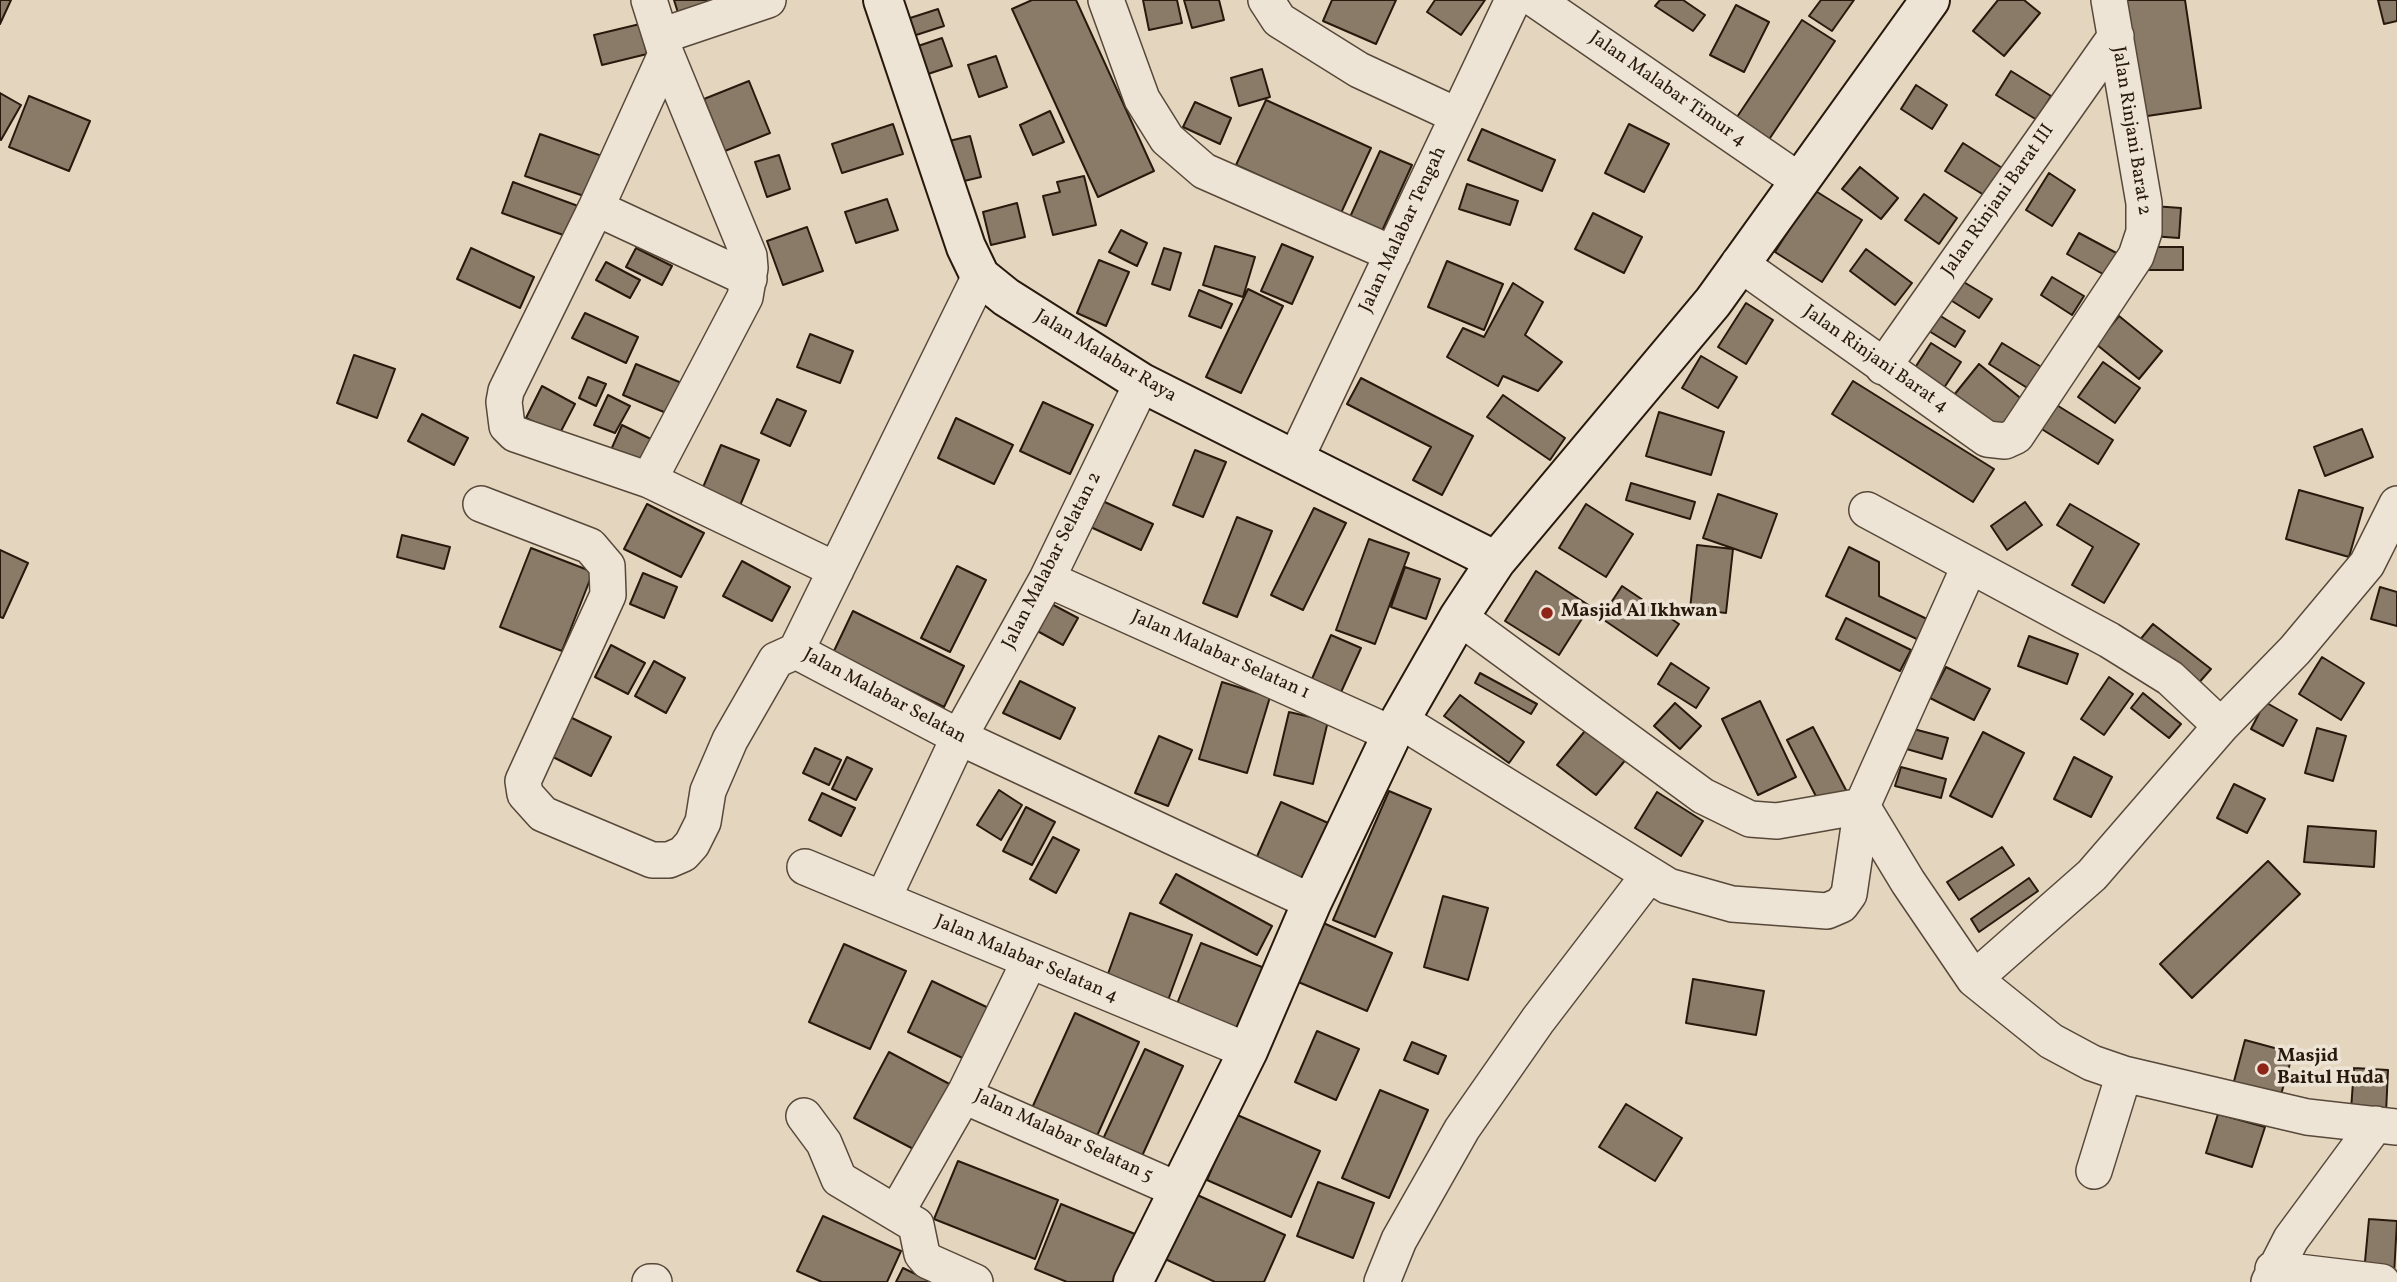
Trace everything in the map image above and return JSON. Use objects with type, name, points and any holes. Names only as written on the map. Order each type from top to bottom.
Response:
[{"type":"street","points":[[649,0],[663,45],[748,256],[749,279],[745,296],[649,480]]},
{"type":"street","points":[[768,0],[663,45],[596,208],[506,391],[504,402],[507,426],[515,434],[649,480],[836,570]]},
{"type":"street","name":"Jalan Malabar Raya","points":[[883,0],[967,247],[980,276],[1006,297],[1142,383],[1496,561]]},
{"type":"street","points":[[1106,0],[1142,99],[1167,139],[1176,147],[1204,171],[1393,254]]},
{"type":"street","name":"Jalan Malabar Tengah","points":[[1295,460],[1513,0]]},
{"type":"street","name":"Jalan Malabar Timur 4","points":[[1536,0],[1798,180]]},
{"type":"street","points":[[1133,1282],[1248,1051],[1312,902],[1397,728],[1459,617],[1496,561],[1713,302],[1798,180],[1930,0]]},
{"type":"street","name":"Jalan Rinjani Barat 2","points":[[2016,436],[2136,256],[2144,232],[2144,204],[2109,0]]},
{"type":"street","points":[[1278,7],[1359,70],[1458,116]]},
{"type":"street","name":"Jalan Rinjani Barat III","points":[[1883,367],[2116,36]]},
{"type":"street","points":[[596,208],[749,279]]},
{"type":"street","name":"Jalan Rinjani Barat 4","points":[[1739,263],[1987,439],[2005,441],[2016,436]]},
{"type":"street","name":"Jalan Malabar Selatan","points":[[980,276],[796,651],[959,737],[1312,902]]},
{"type":"street","name":"Jalan Malabar Selatan 2","points":[[883,899],[959,737],[1047,579],[1142,383]]},
{"type":"street","points":[[1974,979],[2092,875],[2221,726],[2295,650],[2367,564],[2397,503]]},
{"type":"street","points":[[481,504],[590,546],[607,566],[608,595],[523,781],[524,794],[542,814],[652,860],[669,860],[683,854],[692,844],[703,822],[708,791],[730,740],[776,660],[796,651]]},
{"type":"street","points":[[1867,510],[2109,640],[2170,678],[2221,726]]},
{"type":"street","name":"Jalan Malabar Selatan 1","points":[[1047,579],[1397,728],[1668,886],[1732,904],[1826,911],[1841,905],[1849,894],[1862,806],[1969,567]]},
{"type":"street","points":[[1459,617],[1703,796],[1750,818],[1777,821],[1862,806],[1908,882],[1974,979],[2051,1041],[2092,1063],[2124,1074],[2307,1117],[2387,1126]]},
{"type":"street","name":"Jalan Malabar Selatan 4","points":[[805,867],[1248,1051]]},
{"type":"street","points":[[1382,1282],[1399,1240],[1462,1129],[1538,1020],[1649,876]]},
{"type":"street","name":"Jalan Malabar Selatan 5","points":[[1029,962],[966,1091],[978,1102],[1178,1190]]},
{"type":"street","points":[[2094,1171],[2124,1074]]},
{"type":"street","points":[[895,1213],[966,1091]]},
{"type":"street","points":[[804,1116],[824,1143],[839,1179],[916,1225],[922,1254],[928,1261],[975,1282]]},
{"type":"street","points":[[2382,1282],[2271,1275],[2291,1239],[2387,1126]]},
{"type":"building","points":[[0,0],[11,0],[0,24]]},
{"type":"building","points":[[674,0],[726,0],[679,16]]},
{"type":"building","points":[[1032,0],[1076,0],[1154,171],[1098,197],[1012,9]]},
{"type":"building","points":[[1143,0],[1177,0],[1182,23],[1149,30]]},
{"type":"building","points":[[1184,0],[1219,0],[1224,20],[1192,28]]},
{"type":"building","points":[[1332,0],[1396,0],[1376,44],[1323,21]]},
{"type":"building","points":[[1435,0],[1485,0],[1461,35],[1427,12]]},
{"type":"building","points":[[1660,0],[1683,0],[1705,15],[1693,31],[1655,6]]},
{"type":"building","points":[[1821,0],[1854,0],[1832,31],[1809,16]]},
{"type":"building","points":[[1998,0],[2024,0],[2040,13],[2004,56],[1973,31]]},
{"type":"building","points":[[2116,0],[2185,0],[2201,108],[2134,118]]},
{"type":"building","points":[[2378,0],[2397,0],[2397,21],[2384,24]]},
{"type":"building","points":[[1736,5],[1769,22],[1744,72],[1710,55]]},
{"type":"building","points":[[938,9],[944,26],[913,36],[907,19]]},
{"type":"building","points":[[1802,20],[1835,41],[1766,144],[1733,123]]},
{"type":"building","points":[[640,24],[647,54],[602,65],[594,35]]},
{"type":"building","points":[[942,38],[952,66],[925,75],[915,47]]},
{"type":"building","points":[[996,56],[1007,87],[979,97],[968,65]]},
{"type":"building","points":[[1262,69],[1270,97],[1239,106],[1231,78]]},
{"type":"building","points":[[2011,71],[2051,96],[2037,120],[1996,95]]},
{"type":"building","points":[[749,81],[770,133],[725,151],[704,99]]},
{"type":"building","points":[[1916,85],[1947,105],[1932,129],[1901,109]]},
{"type":"building","points":[[0,93],[21,105],[1,140],[0,139]]},
{"type":"building","points":[[29,96],[90,121],[69,171],[9,147]]},
{"type":"building","points":[[1266,100],[1371,148],[1341,213],[1236,165]]},
{"type":"building","points":[[1195,102],[1231,118],[1220,144],[1183,127]]},
{"type":"building","points":[[1050,111],[1064,142],[1033,155],[1020,125]]},
{"type":"building","points":[[893,124],[903,154],[842,173],[832,144]]},
{"type":"building","points":[[1629,124],[1669,144],[1644,192],[1605,173]]},
{"type":"building","points":[[1482,129],[1555,160],[1542,191],[1468,160]]},
{"type":"building","points":[[540,134],[602,156],[587,197],[525,176]]},
{"type":"building","points":[[970,136],[981,177],[960,182],[949,141]]},
{"type":"building","points":[[1963,143],[2010,173],[1992,200],[1945,171]]},
{"type":"building","points":[[1380,151],[1412,165],[1382,231],[1350,217]]},
{"type":"building","points":[[779,155],[790,189],[767,197],[755,162]]},
{"type":"building","points":[[1860,167],[1898,198],[1881,219],[1842,189]]},
{"type":"building","points":[[2049,173],[2075,190],[2052,226],[2026,210]]},
{"type":"building","points":[[1084,176],[1096,225],[1053,235],[1043,196],[1060,192],[1057,182]]},
{"type":"building","points":[[513,182],[578,206],[566,236],[502,213]]},
{"type":"building","points":[[1467,184],[1518,201],[1510,225],[1459,209]]},
{"type":"building","points":[[1814,190],[1862,220],[1822,282],[1775,252]]},
{"type":"building","points":[[1924,194],[1957,218],[1939,244],[1905,220]]},
{"type":"building","points":[[887,199],[898,230],[856,243],[845,212]]},
{"type":"building","points":[[1017,203],[1025,237],[991,245],[983,212]]},
{"type":"building","points":[[2153,206],[2181,208],[2179,238],[2151,236]]},
{"type":"building","points":[[1593,213],[1642,237],[1624,273],[1575,249]]},
{"type":"building","points":[[807,227],[823,271],[783,285],[767,241]]},
{"type":"building","points":[[1121,230],[1147,243],[1137,266],[1109,252]]},
{"type":"building","points":[[2079,233],[2122,256],[2110,278],[2067,254]]},
{"type":"building","points":[[1282,244],[1313,257],[1292,304],[1261,291]]},
{"type":"building","points":[[1215,246],[1255,257],[1243,297],[1203,285]]},
{"type":"building","points":[[2143,247],[2183,247],[2183,270],[2143,270]]},
{"type":"building","points":[[471,248],[534,277],[520,308],[457,279]]},
{"type":"building","points":[[636,248],[672,266],[662,285],[626,267]]},
{"type":"building","points":[[1164,248],[1181,253],[1170,290],[1152,284]]},
{"type":"building","points":[[1866,249],[1912,283],[1895,305],[1850,271]]},
{"type":"building","points":[[1099,260],[1129,272],[1106,326],[1077,313]]},
{"type":"building","points":[[1447,261],[1503,284],[1484,330],[1428,307]]},
{"type":"building","points":[[606,262],[640,280],[630,298],[596,280]]},
{"type":"building","points":[[1952,275],[1992,299],[1979,318],[1941,294]]},
{"type":"building","points":[[2052,277],[2084,296],[2072,315],[2041,295]]},
{"type":"building","points":[[1513,283],[1543,302],[1525,335],[1562,362],[1538,391],[1503,376],[1498,386],[1447,357],[1463,328],[1484,337]]},
{"type":"building","points":[[1248,289],[1283,306],[1241,393],[1206,377]]},
{"type":"building","points":[[1199,290],[1232,304],[1221,328],[1189,316]]},
{"type":"building","points":[[1746,303],[1773,320],[1746,364],[1718,347]]},
{"type":"building","points":[[1934,312],[1965,331],[1955,347],[1924,328]]},
{"type":"building","points":[[585,313],[638,337],[626,363],[572,338]]},
{"type":"building","points":[[2119,316],[2162,351],[2139,379],[2096,344]]},
{"type":"building","points":[[810,334],[853,351],[840,383],[797,367]]},
{"type":"building","points":[[1931,343],[1961,362],[1938,397],[1909,377]]},
{"type":"building","points":[[2002,343],[2043,368],[2029,389],[1989,364]]},
{"type":"building","points":[[354,355],[395,369],[377,418],[337,403]]},
{"type":"building","points":[[1701,356],[1737,377],[1718,408],[1682,388]]},
{"type":"building","points":[[2103,362],[2140,388],[2115,423],[2078,397]]},
{"type":"building","points":[[636,364],[684,384],[671,415],[623,395]]},
{"type":"building","points":[[1979,364],[2024,401],[1995,436],[1950,400]]},
{"type":"building","points":[[588,377],[606,384],[596,406],[579,398]]},
{"type":"building","points":[[1361,378],[1473,436],[1442,495],[1413,480],[1431,447],[1347,404]]},
{"type":"building","points":[[1853,381],[1994,469],[1973,502],[1832,414]]},
{"type":"building","points":[[542,386],[575,404],[559,435],[526,418]]},
{"type":"building","points":[[608,395],[630,406],[615,433],[594,425]]},
{"type":"building","points":[[1503,395],[1565,438],[1550,460],[1487,417]]},
{"type":"building","points":[[777,399],[806,411],[790,446],[761,433]]},
{"type":"building","points":[[1043,402],[1093,425],[1070,474],[1020,451]]},
{"type":"building","points":[[2055,404],[2113,440],[2098,464],[2040,428]]},
{"type":"building","points":[[1659,412],[1724,432],[1711,475],[1646,456]]},
{"type":"building","points":[[422,414],[468,438],[454,465],[408,441]]},
{"type":"building","points":[[956,418],[1013,445],[994,484],[938,458]]},
{"type":"building","points":[[622,425],[655,441],[639,475],[607,459]]},
{"type":"building","points":[[2362,429],[2373,457],[2325,476],[2314,447]]},
{"type":"building","points":[[721,445],[759,460],[739,508],[701,492]]},
{"type":"building","points":[[1195,450],[1226,462],[1203,517],[1173,505]]},
{"type":"building","points":[[1631,483],[1695,502],[1690,519],[1626,500]]},
{"type":"building","points":[[2299,490],[2363,508],[2349,557],[2286,539]]},
{"type":"building","points":[[1718,494],[1777,514],[1761,558],[1703,538]]},
{"type":"building","points":[[1096,498],[1153,524],[1141,550],[1084,524]]},
{"type":"building","points":[[2025,502],[2042,525],[2007,550],[1991,526]]},
{"type":"building","points":[[647,504],[704,533],[681,577],[624,549]]},
{"type":"building","points":[[1586,504],[1633,534],[1606,577],[1559,548]]},
{"type":"building","points":[[2070,504],[2139,544],[2104,603],[2072,585],[2093,547],[2057,525]]},
{"type":"building","points":[[1314,508],[1346,523],[1303,610],[1271,595]]},
{"type":"building","points":[[1237,517],[1272,531],[1237,617],[1203,603]]},
{"type":"building","points":[[402,535],[450,547],[444,569],[397,557]]},
{"type":"building","points":[[1369,539],[1409,553],[1375,644],[1336,630]]},
{"type":"building","points":[[1697,545],[1733,549],[1726,613],[1690,609]]},
{"type":"building","points":[[1849,547],[1879,562],[1879,596],[1929,620],[1921,641],[1826,596]]},
{"type":"building","points":[[531,548],[593,572],[562,651],[500,627]]},
{"type":"building","points":[[0,550],[28,563],[3,618],[0,617]]},
{"type":"building","points":[[742,561],[790,587],[772,621],[723,596]]},
{"type":"building","points":[[957,566],[986,580],[950,652],[921,638]]},
{"type":"building","points":[[1405,567],[1440,579],[1426,619],[1391,607]]},
{"type":"building","name":"Masjid Al Ikhwan","points":[[1536,571],[1590,606],[1559,655],[1505,621]]},
{"type":"building","points":[[643,573],[677,587],[664,618],[630,604]]},
{"type":"building","points":[[1622,586],[1679,624],[1657,656],[1601,618]]},
{"type":"building","points":[[2380,587],[2397,592],[2397,626],[2371,619]]},
{"type":"building","points":[[1044,600],[1078,618],[1063,645],[1030,627]]},
{"type":"building","points":[[853,611],[964,666],[944,707],[833,653]]},
{"type":"building","points":[[1846,618],[1911,650],[1900,671],[1836,639]]},
{"type":"building","points":[[2153,624],[2211,669],[2196,686],[2139,641]]},
{"type":"building","points":[[1331,635],[1361,648],[1337,701],[1308,688]]},
{"type":"building","points":[[2029,636],[2078,654],[2067,684],[2018,666]]},
{"type":"building","points":[[611,645],[645,663],[628,694],[595,677]]},
{"type":"building","points":[[2322,657],[2364,683],[2341,720],[2299,694]]},
{"type":"building","points":[[654,661],[685,678],[666,713],[635,696]]},
{"type":"building","points":[[1671,663],[1709,688],[1696,708],[1658,684]]},
{"type":"building","points":[[1946,667],[1990,689],[1974,720],[1930,698]]},
{"type":"building","points":[[1480,673],[1537,704],[1531,714],[1475,683]]},
{"type":"building","points":[[2109,677],[2133,694],[2104,735],[2081,719]]},
{"type":"building","points":[[1020,681],[1075,708],[1060,739],[1003,713]]},
{"type":"building","points":[[1222,682],[1270,697],[1247,773],[1199,759]]},
{"type":"building","points":[[2143,693],[2181,724],[2169,738],[2131,708]]},
{"type":"building","points":[[1460,695],[1524,742],[1509,763],[1444,716]]},
{"type":"building","points":[[1760,701],[1796,777],[1758,795],[1722,719]]},
{"type":"building","points":[[2265,702],[2297,720],[2283,746],[2251,729]]},
{"type":"building","points":[[1675,703],[1701,726],[1680,749],[1654,726]]},
{"type":"building","points":[[1289,712],[1328,721],[1313,784],[1274,775]]},
{"type":"building","points":[[570,717],[611,737],[591,776],[551,756]]},
{"type":"building","points":[[1589,726],[1628,757],[1596,795],[1557,765]]},
{"type":"building","points":[[1902,726],[1948,738],[1942,759],[1896,746]]},
{"type":"building","points":[[1813,727],[1847,792],[1821,806],[1787,740]]},
{"type":"building","points":[[2317,728],[2346,736],[2333,781],[2305,773]]},
{"type":"building","points":[[1983,732],[2024,753],[1992,817],[1950,796]]},
{"type":"building","points":[[1159,736],[1192,750],[1168,806],[1135,793]]},
{"type":"building","points":[[815,748],[841,760],[829,785],[803,773]]},
{"type":"building","points":[[847,757],[872,769],[856,800],[832,789]]},
{"type":"building","points":[[2074,757],[2112,777],[2091,817],[2054,799]]},
{"type":"building","points":[[1901,767],[1946,779],[1941,798],[1895,786]]},
{"type":"building","points":[[2234,784],[2265,799],[2247,833],[2217,818]]},
{"type":"building","points":[[999,790],[1022,805],[1001,840],[977,825]]},
{"type":"building","points":[[1389,791],[1431,809],[1375,937],[1333,920]]},
{"type":"building","points":[[1657,792],[1703,821],[1681,856],[1635,828]]},
{"type":"building","points":[[822,793],[855,808],[841,836],[809,820]]},
{"type":"building","points":[[1281,802],[1335,826],[1308,884],[1255,861]]},
{"type":"building","points":[[1026,807],[1055,822],[1032,865],[1003,851]]},
{"type":"building","points":[[2308,826],[2376,831],[2374,867],[2304,862]]},
{"type":"building","points":[[1053,837],[1079,850],[1056,893],[1030,879]]},
{"type":"building","points":[[2002,847],[2014,865],[1959,900],[1947,882]]},
{"type":"building","points":[[2268,861],[2300,894],[2192,998],[2160,964]]},
{"type":"building","points":[[1176,874],[1272,926],[1257,955],[1160,903]]},
{"type":"building","points":[[2029,878],[2038,891],[1979,932],[1971,919]]},
{"type":"building","points":[[1443,896],[1488,908],[1468,980],[1424,967]]},
{"type":"building","points":[[1130,913],[1192,935],[1167,1003],[1105,982]]},
{"type":"building","points":[[1321,922],[1392,953],[1367,1011],[1296,981]]},
{"type":"building","points":[[1201,943],[1267,969],[1239,1040],[1173,1014]]},
{"type":"building","points":[[844,944],[906,971],[870,1049],[809,1022]]},
{"type":"building","points":[[1693,979],[1764,991],[1756,1035],[1686,1023]]},
{"type":"building","points":[[932,981],[997,1012],[973,1063],[908,1032]]},
{"type":"building","points":[[1075,1013],[1139,1042],[1092,1147],[1027,1119]]},
{"type":"building","points":[[1317,1031],[1359,1049],[1336,1100],[1295,1082]]},
{"type":"building","name":"Masjid Baitul Huda","points":[[2245,1040],[2293,1053],[2280,1098],[2233,1085]]},
{"type":"building","points":[[1412,1042],[1446,1056],[1438,1074],[1404,1060]]},
{"type":"building","points":[[1145,1049],[1183,1066],[1142,1156],[1103,1139]]},
{"type":"building","points":[[889,1052],[957,1088],[923,1154],[854,1118]]},
{"type":"building","points":[[2354,1068],[2388,1070],[2386,1113],[2351,1110]]},
{"type":"building","points":[[1380,1090],[1428,1110],[1389,1198],[1342,1178]]},
{"type":"building","points":[[1626,1104],[1682,1138],[1655,1181],[1599,1147]]},
{"type":"building","points":[[1235,1114],[1320,1151],[1291,1217],[1207,1180]]},
{"type":"building","points":[[2218,1114],[2265,1127],[2252,1167],[2206,1153]]},
{"type":"building","points":[[958,1161],[1058,1200],[1035,1259],[934,1219]]},
{"type":"building","points":[[1318,1182],[1374,1203],[1353,1258],[1297,1236]]},
{"type":"building","points":[[1193,1193],[1285,1235],[1264,1282],[1215,1282],[1163,1258]]},
{"type":"building","points":[[1061,1204],[1135,1234],[1115,1282],[1067,1282],[1035,1269]]},
{"type":"building","points":[[823,1216],[901,1251],[887,1282],[822,1282],[797,1271]]},
{"type":"building","points":[[2369,1219],[2397,1221],[2394,1275],[2364,1272]]},
{"type":"building","points":[[903,1268],[932,1282],[896,1282]]},
{"type":"place","name":"Masjid Al Ikhwan","points":[[1547,613]]},
{"type":"place","name":"Masjid Baitul Huda","points":[[2263,1069]]}]
